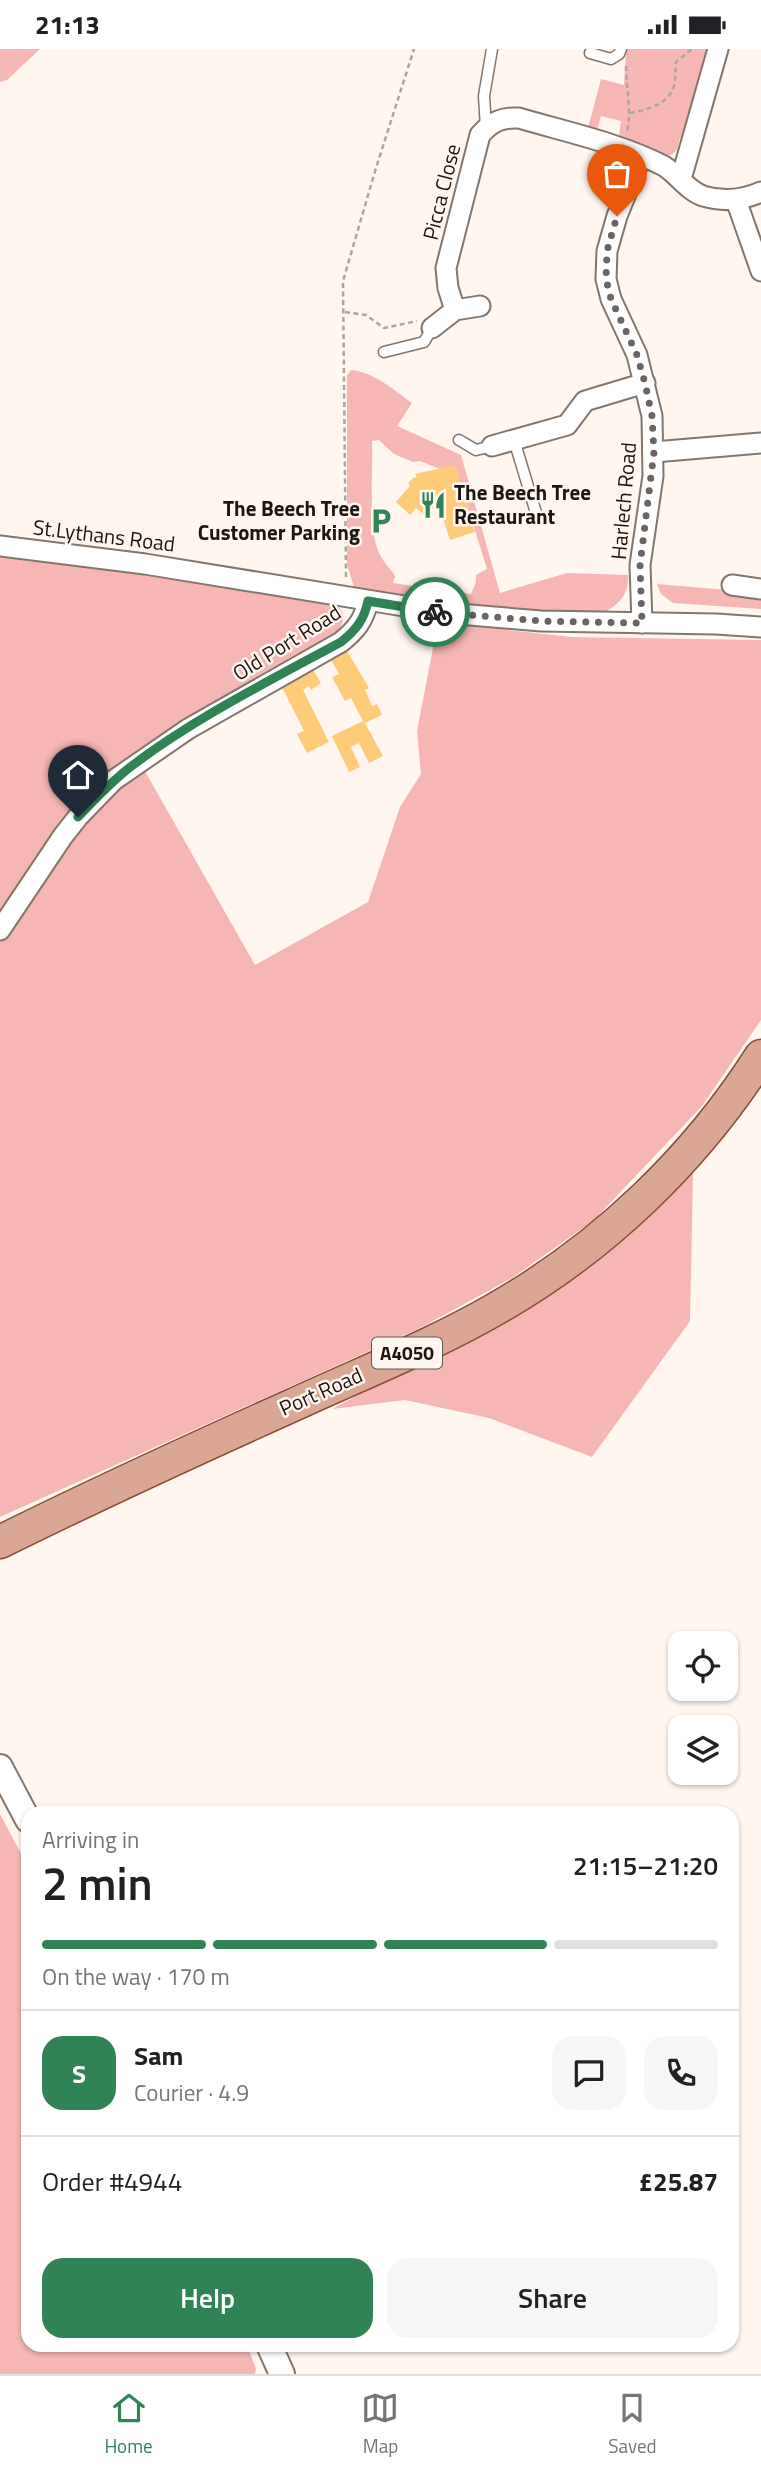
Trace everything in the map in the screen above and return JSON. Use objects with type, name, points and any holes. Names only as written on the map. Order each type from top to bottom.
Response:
[{"type":"main road","name":"Port Road","points":[[0,1542],[85,1500],[451,1332],[528,1289],[597,1239],[664,1178],[715,1120],[761,1056]]},
{"type":"street","points":[[681,179],[718,49]]},
{"type":"street","name":"Picca Close","points":[[455,310],[448,288],[446,268],[474,154],[480,135],[486,128],[507,117],[519,118],[641,157],[665,167],[699,195],[720,200],[736,200],[761,192]]},
{"type":"street","name":"Harlech Road","points":[[641,157],[617,216],[607,251],[606,279],[611,299],[637,355],[652,416],[654,452],[640,565],[642,623]]},
{"type":"street","points":[[736,200],[761,271]]},
{"type":"street","points":[[432,328],[455,310],[480,306]]},
{"type":"street","points":[[492,446],[567,425],[585,401],[645,383]]},
{"type":"street","points":[[654,452],[761,443]]},
{"type":"street","name":"St.Lythans Road","points":[[0,546],[145,563],[368,601]]},
{"type":"street","points":[[732,585],[761,589]]},
{"type":"street","name":"Old Port Road","points":[[0,930],[78,817],[114,780],[188,729],[341,642],[359,626],[368,601],[420,610],[497,618],[761,627]]},
{"type":"street","points":[[0,1767],[21,1807]]},
{"type":"street","points":[[272,2352],[282,2374]]},
{"type":"lane","points":[[486,128],[484,96],[492,49]]},
{"type":"lane","points":[[590,53],[611,59],[619,54],[621,49]]},
{"type":"lane","points":[[384,352],[424,342],[432,328]]},
{"type":"lane","points":[[460,440],[475,450],[492,446]]},
{"type":"lane","points":[[514,440],[537,516]]},
{"type":"path","points":[[347,597],[344,554],[343,281],[414,49]]},
{"type":"path","points":[[630,113],[647,109],[670,95],[676,62],[692,49]]},
{"type":"path","points":[[621,149],[630,113],[626,62]]},
{"type":"path","points":[[343,312],[366,315],[384,328],[397,326]]},
{"type":"shaded area","points":[[0,49],[40,49],[7,80],[0,82]]},
{"type":"shaded area","points":[[626,49],[710,49],[683,139],[680,138],[677,150],[671,155],[619,137],[621,121],[601,116],[597,130],[588,128],[601,79],[624,85]]},
{"type":"shaded area","points":[[351,370],[376,378],[412,403],[397,426],[461,455],[500,593],[567,573],[628,575],[624,595],[608,610],[609,614],[568,614],[463,605],[456,592],[471,594],[476,575],[487,569],[455,466],[440,469],[420,461],[413,462],[394,454],[379,440],[372,441],[372,499],[373,530],[379,553],[395,576],[393,583],[440,590],[428,601],[355,590],[347,565],[347,375]]},
{"type":"shaded area","points":[[0,553],[329,602],[338,606],[343,613],[343,622],[338,631],[247,682],[100,776],[0,915]]},
{"type":"shaded area","points":[[657,584],[761,595],[761,609],[673,603],[661,594]]},
{"type":"shaded area","points":[[438,622],[571,637],[761,640],[761,1020],[702,1106],[594,1220],[512,1278],[420,1328],[0,1517],[0,939],[94,811],[142,766],[255,965],[368,902],[400,807],[421,774],[417,731]]},
{"type":"shaded area","points":[[693,1173],[690,1321],[592,1457],[489,1418],[405,1400],[332,1409],[409,1368],[496,1328],[584,1272]]},
{"type":"shaded area","points":[[0,1814],[21,1854],[21,2352],[250,2352],[256,2369],[255,2374],[0,2374]]},
{"type":"building","name":"The Beech Tree Restaurant","points":[[455,465],[475,532],[450,540],[440,509],[434,507],[426,516],[416,508],[410,515],[396,502],[410,486],[408,483],[414,477],[417,478],[415,474]]},
{"type":"building","points":[[346,649],[369,688],[365,690],[372,706],[377,704],[382,715],[365,723],[383,756],[369,763],[359,743],[351,747],[360,767],[349,772],[332,736],[363,721],[351,698],[345,701],[332,677],[339,674],[330,658]]},
{"type":"building","points":[[312,668],[321,683],[311,690],[309,686],[303,690],[329,742],[307,753],[297,734],[304,731],[281,685]]},
{"type":"way so far","points":[[435,612],[541,621],[642,623],[640,565],[653,476],[652,416],[637,355],[611,299],[606,279],[607,251],[617,216]]},
{"type":"place","name":"The Beech Tree Restaurant","points":[[433,505]]},
{"type":"place","name":"The Beech Tree Customer Parking","points":[[381,521]]},
{"type":"route","points":[[78,817],[130,767],[188,729],[341,642],[359,626],[368,601],[435,612]]}]
